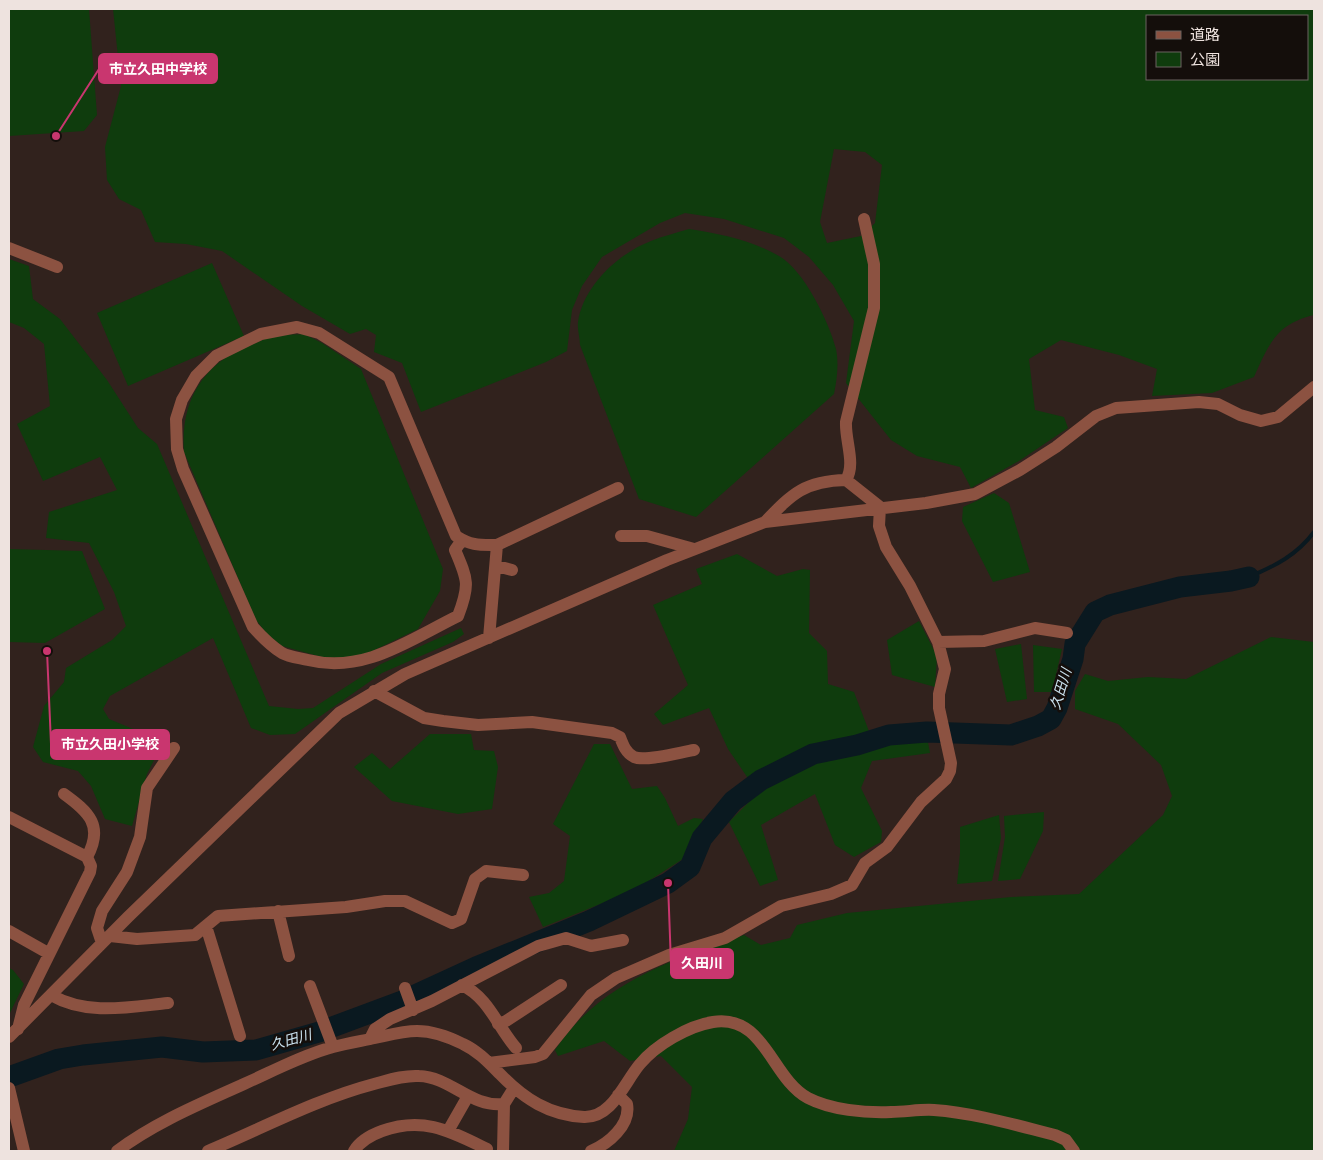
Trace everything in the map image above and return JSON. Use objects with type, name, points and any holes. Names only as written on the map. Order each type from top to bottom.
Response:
[{"type":"street","points":[[846,480],[850,466],[845,434],[846,422],[874,308],[874,264],[864,220]]},
{"type":"street","points":[[9,248],[57,267]]},
{"type":"street","points":[[462,540],[455,550],[464,571],[468,592],[458,616],[369,660],[345,664],[325,664],[284,654],[253,628],[183,469],[177,449],[176,419],[182,400],[196,376],[216,356],[272,330],[297,327],[319,333],[388,377],[456,536],[470,545],[497,545],[618,488]]},
{"type":"street","points":[[13,1033],[106,939],[339,713],[404,674],[694,549],[765,522],[959,498],[993,486],[1056,447],[1096,416],[1116,408],[1199,402],[1218,404],[1240,415],[1261,421],[1278,417],[1314,387]]},
{"type":"street","points":[[765,522],[797,491],[822,481],[846,480],[880,507]]},
{"type":"street","points":[[489,1063],[535,1057],[543,1054],[591,995],[616,978],[669,955],[724,938],[781,906],[831,894],[852,885],[865,864],[887,846],[921,802],[946,779],[950,771],[948,751],[938,702],[945,670],[938,642],[882,537],[879,526],[880,507]]},
{"type":"street","points":[[621,536],[647,536],[694,549]]},
{"type":"street","points":[[489,638],[497,566],[497,545]]},
{"type":"street","points":[[497,566],[512,570]]},
{"type":"street","points":[[938,642],[984,641],[1035,628],[1067,633]]},
{"type":"street","points":[[374,691],[424,718],[478,725],[532,722],[612,733],[620,737],[626,750],[634,757],[643,758],[694,750]]},
{"type":"street","points":[[174,748],[147,788],[140,837],[127,872],[102,911],[97,928],[106,939],[137,940],[195,935],[218,916],[405,901],[452,923],[461,919],[475,880],[486,871],[523,875]]},
{"type":"street","points":[[64,794],[87,810],[94,825],[93,847],[87,857]]},
{"type":"street","points":[[9,817],[87,857],[91,866],[90,872],[48,953],[13,1033]]},
{"type":"street","points":[[278,911],[289,956]]},
{"type":"street","points":[[206,926],[240,1036]]},
{"type":"street","points":[[9,931],[48,953]]},
{"type":"street","points":[[370,1039],[375,1029],[390,1019],[409,998],[462,984],[554,940],[566,938],[591,946],[623,940]]},
{"type":"street","points":[[462,984],[474,990],[481,998],[516,1048]]},
{"type":"street","points":[[498,1024],[506,1021],[561,985]]},
{"type":"street","points":[[310,986],[331,1042]]},
{"type":"street","points":[[50,995],[62,1002],[91,1009],[168,1003]]},
{"type":"street","points":[[117,1151],[180,1113],[331,1042],[370,1039],[407,1031],[428,1032],[470,1048],[489,1063],[514,1088],[543,1108],[580,1117],[598,1114],[618,1095],[640,1063],[660,1047],[701,1025],[724,1021],[743,1027],[753,1033],[790,1085],[809,1099],[863,1111],[932,1110],[959,1113],[1055,1135],[1066,1140],[1074,1151]]},
{"type":"street","points":[[208,1151],[337,1096],[396,1078],[417,1075],[437,1079],[484,1104],[504,1104]]},
{"type":"street","points":[[9,1088],[24,1151]]},
{"type":"street","points":[[503,1151],[504,1104],[514,1088]]},
{"type":"street","points":[[591,1151],[608,1147],[628,1110],[624,1099],[618,1095]]},
{"type":"street","points":[[448,1131],[468,1096]]},
{"type":"street","points":[[354,1151],[364,1140],[374,1134],[401,1125],[414,1124],[448,1131],[486,1149]]},
{"type":"green space","points":[[9,9],[89,9],[97,115],[84,131],[9,136]]},
{"type":"green space","points":[[113,9],[1314,9],[1314,315],[1291,324],[1275,337],[1254,377],[1212,393],[1152,396],[1157,369],[1119,355],[1061,340],[1029,359],[1035,410],[1064,417],[1068,428],[1019,461],[971,488],[960,467],[917,456],[891,440],[846,383],[854,321],[833,285],[809,257],[784,238],[724,219],[685,213],[660,223],[602,257],[582,286],[572,310],[567,351],[546,362],[421,412],[402,363],[374,352],[376,335],[366,329],[350,334],[302,306],[222,251],[186,244],[155,242],[141,210],[119,199],[107,180],[105,147],[121,86]],"holes":[[[834,149],[865,152],[882,165],[875,223],[861,236],[827,243],[820,222]]]},
{"type":"green space","points":[[689,229],[747,242],[768,250],[788,263],[806,284],[821,311],[833,338],[837,360],[834,394],[696,517],[639,499],[580,345],[578,325],[581,309],[587,296],[615,262],[639,246]]},
{"type":"green space","points":[[9,259],[29,266],[33,299],[60,319],[107,380],[138,428],[157,444],[269,706],[298,709],[313,708],[381,664],[461,628],[464,634],[453,642],[382,673],[295,734],[270,735],[251,728],[213,638],[110,696],[103,709],[109,719],[138,731],[157,754],[147,774],[132,826],[105,819],[91,786],[78,771],[43,762],[33,747],[44,706],[64,682],[66,668],[112,640],[126,626],[114,592],[89,543],[46,538],[49,512],[117,490],[100,457],[43,481],[17,424],[50,406],[44,344],[24,328],[9,322]]},
{"type":"green space","points":[[212,263],[244,336],[128,386],[97,313]]},
{"type":"green space","points":[[304,334],[322,343],[361,369],[443,569],[440,591],[418,629],[358,658],[336,661],[282,646],[267,634],[256,620],[184,452],[186,415],[199,384],[210,371],[238,350],[266,338],[277,335]]},
{"type":"green space","points":[[994,493],[1009,503],[1030,572],[993,582],[962,521],[963,507]]},
{"type":"green space","points":[[9,549],[82,551],[105,609],[45,643],[9,642]]},
{"type":"green space","points":[[737,554],[777,576],[803,569],[810,570],[809,633],[827,651],[828,684],[854,692],[875,747],[927,737],[930,753],[872,761],[861,788],[882,831],[881,842],[854,857],[835,845],[815,794],[761,825],[778,880],[760,886],[729,822],[758,793],[728,749],[709,708],[663,725],[654,714],[688,685],[653,605],[702,584],[696,569]]},
{"type":"green space","points":[[919,621],[937,656],[935,687],[892,675],[887,640]]},
{"type":"green space","points":[[1271,637],[1314,642],[1314,1151],[674,1151],[688,1119],[692,1087],[661,1056],[630,1061],[604,1041],[558,1056],[555,1050],[573,1027],[615,991],[664,965],[744,935],[761,945],[790,938],[797,925],[847,913],[1011,897],[1079,894],[1163,815],[1172,796],[1161,765],[1118,724],[1075,709],[1075,691],[1085,674],[1108,681],[1148,677],[1186,679]]},
{"type":"green space","points":[[1021,644],[1027,699],[1007,702],[995,649]]},
{"type":"green space","points":[[1033,645],[1062,649],[1052,692],[1034,692]]},
{"type":"green space","points":[[430,734],[471,734],[474,750],[494,751],[498,767],[492,809],[458,814],[392,801],[354,767],[372,753],[390,769]]},
{"type":"green space","points":[[594,744],[610,744],[632,789],[657,786],[665,798],[678,826],[694,818],[703,819],[686,857],[633,891],[543,927],[529,897],[549,893],[564,881],[570,836],[553,824]]},
{"type":"green space","points":[[1044,812],[1043,831],[1020,879],[998,881],[1005,837],[1004,816]]},
{"type":"green space","points":[[999,815],[1001,838],[992,881],[957,884],[960,827]]},
{"type":"green space","points":[[9,968],[13,970],[24,984],[9,1015]]},
{"type":"waterway","points":[[1249,577],[1285,559],[1314,532]]},
{"type":"waterway","name":"久田川","points":[[9,1077],[59,1059],[83,1055],[162,1047],[203,1052],[256,1050],[319,1032],[402,1001],[476,967],[589,921],[668,883],[690,867],[702,838],[733,801],[761,780],[813,754],[857,745],[889,735],[927,732],[1011,735],[1038,726],[1051,719],[1057,708],[1073,659],[1075,644],[1095,612],[1110,605],[1180,587],[1249,577]]},
{"type":"place","name":"市立久田中学校","points":[[56,136]]},
{"type":"place","name":"市立久田小学校","points":[[47,651]]},
{"type":"place","name":"久田川","points":[[668,883]]}]
